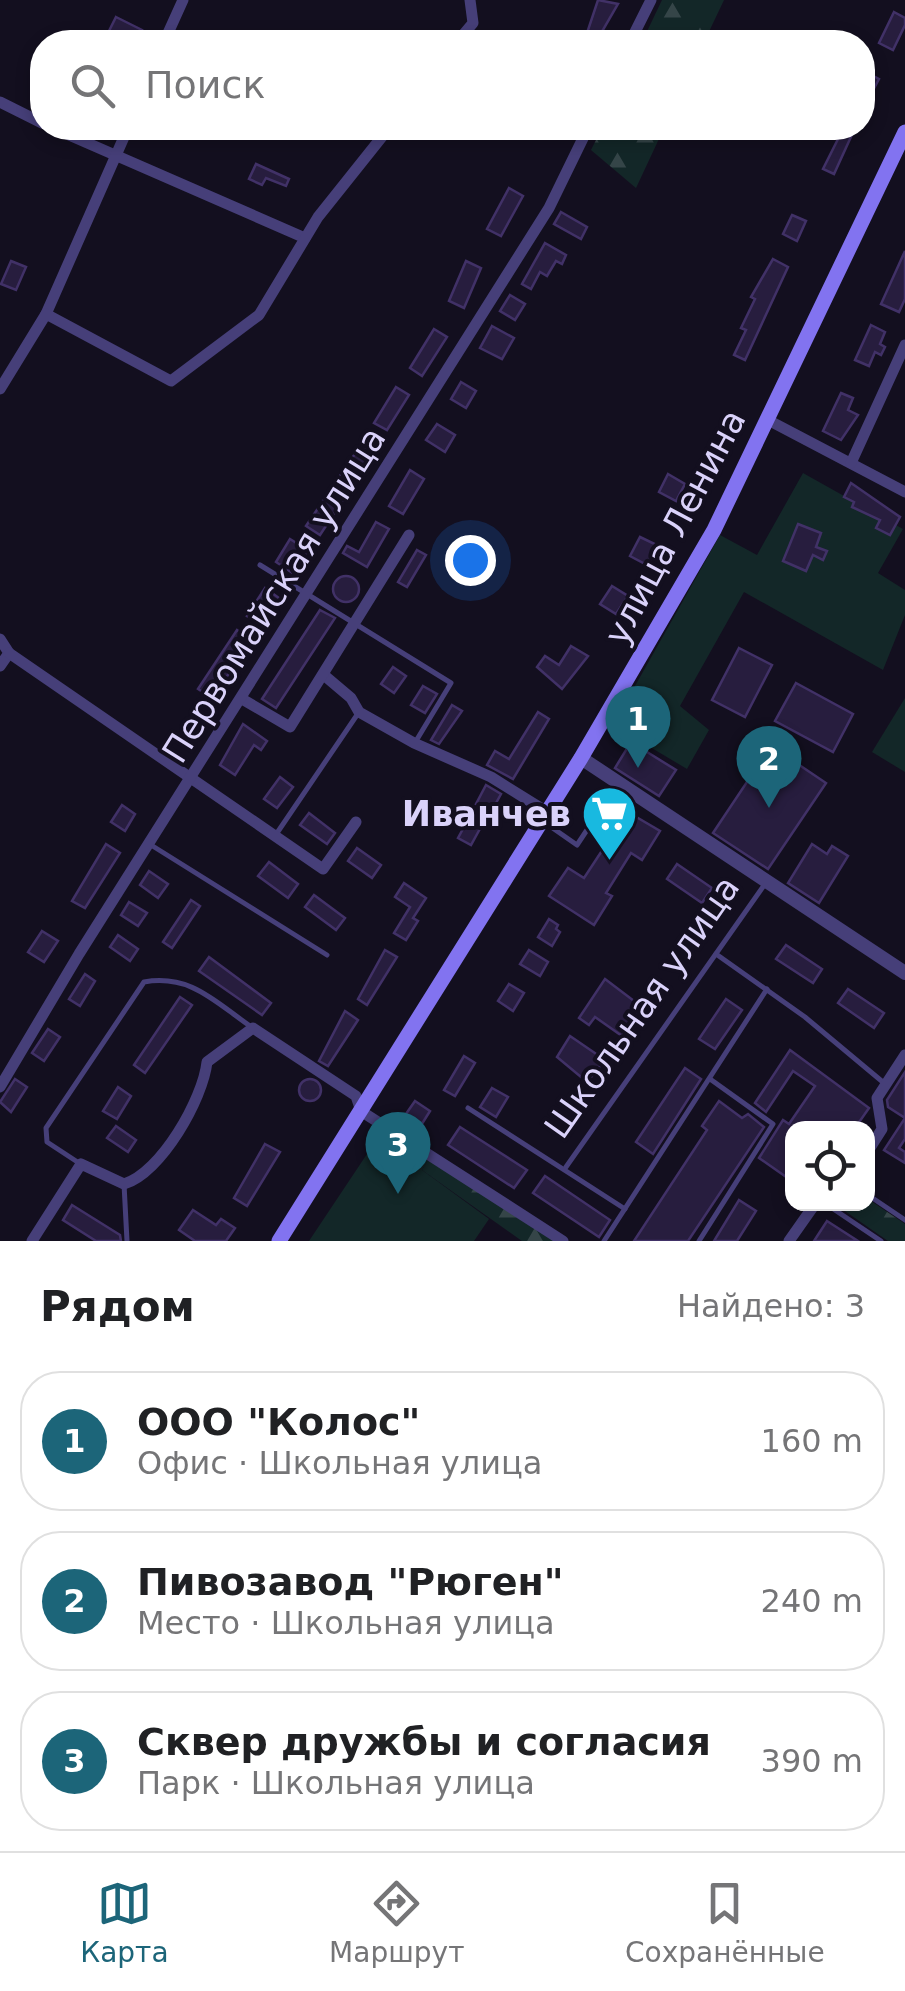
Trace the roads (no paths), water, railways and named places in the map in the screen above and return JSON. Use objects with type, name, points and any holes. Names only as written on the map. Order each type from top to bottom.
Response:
[{"type":"main road","name":"улица Ленина","points":[[283,1240],[721,533],[768,420],[905,132]]},
{"type":"street","points":[[169,30],[183,0]]},
{"type":"street","points":[[467,30],[473,22],[470,0]]},
{"type":"street","points":[[636,30],[651,0]]},
{"type":"street","points":[[0,102],[30,117]]},
{"type":"street","points":[[77,140],[305,238]]},
{"type":"street","points":[[0,388],[46,314],[122,140]]},
{"type":"street","points":[[46,314],[170,381],[259,316],[305,238],[380,140]]},
{"type":"street","name":"Первомайская улица","points":[[0,1087],[549,208],[582,140]]},
{"type":"street","points":[[850,463],[905,345]]},
{"type":"street","points":[[768,420],[905,492]]},
{"type":"street","points":[[242,699],[290,728],[410,535]]},
{"type":"street","points":[[0,639],[10,654],[324,869],[356,822]]},
{"type":"street","points":[[0,666],[10,654]]},
{"type":"street","points":[[324,676],[351,698],[359,712],[414,743],[478,770],[544,816]]},
{"type":"street","name":"Школьная улица","points":[[582,758],[905,973]]},
{"type":"street","points":[[32,1241],[81,1164],[124,1184],[146,1173],[204,1087],[207,1062],[253,1028],[356,1096],[362,1110],[564,1241]]},
{"type":"street","points":[[875,1140],[882,1130],[877,1098],[905,1055]]},
{"type":"street","points":[[789,1241],[809,1211]]},
{"type":"lane","points":[[260,565],[451,683],[414,743]]},
{"type":"lane","points":[[276,833],[359,712]]},
{"type":"lane","points":[[544,816],[577,845],[618,783]]},
{"type":"lane","points":[[149,843],[327,954]]},
{"type":"lane","name":"Школьная улица","points":[[566,1167],[766,882]]},
{"type":"lane","points":[[716,954],[767,988],[886,1085]]},
{"type":"lane","points":[[81,1164],[47,1142],[46,1128],[144,982],[169,978],[187,982],[253,1028]]},
{"type":"lane","points":[[604,1241],[767,988]]},
{"type":"lane","points":[[698,1241],[773,1124],[710,1079]]},
{"type":"lane","points":[[468,1108],[566,1167],[626,1210]]},
{"type":"lane","points":[[124,1184],[126,1241]]},
{"type":"lane","points":[[875,1200],[905,1220]]},
{"type":"lane","points":[[836,1211],[881,1241]]},
{"type":"place","name":"ООО \"Колос\"","points":[[638,768]]},
{"type":"place","name":"Пивозавод \"Рюген\"","points":[[769,808]]},
{"type":"place","name":"Иванчев","points":[[610,863]]},
{"type":"place","name":"Сквер дружбы и согласия","points":[[398,1194]]}]
